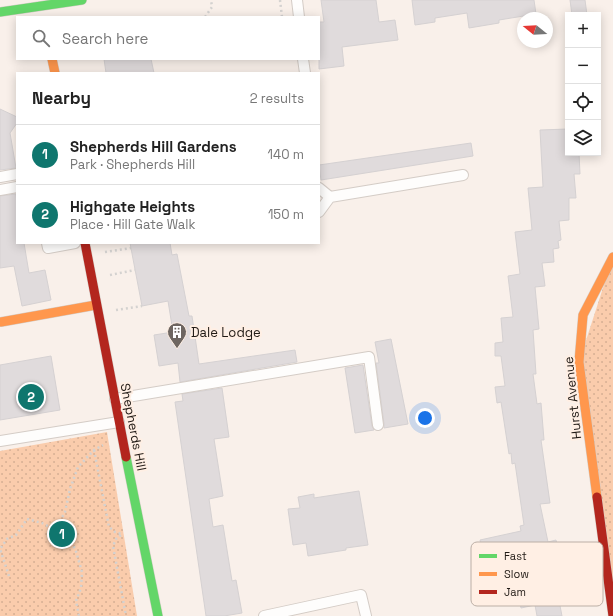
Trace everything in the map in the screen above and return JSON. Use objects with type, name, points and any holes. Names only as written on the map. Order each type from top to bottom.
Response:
[{"type":"street","points":[[0,12],[42,3],[82,0]]},
{"type":"street","points":[[42,3],[44,16]]},
{"type":"street","points":[[52,60],[55,72]]},
{"type":"street","name":"Shepherds Hill","points":[[85,244],[158,616]]},
{"type":"street","name":"Hurst Avenue","points":[[613,257],[583,315],[579,362],[613,616]]},
{"type":"street","points":[[1,322],[97,309]]},
{"type":"lane","points":[[297,0],[299,16]]},
{"type":"lane","points":[[303,60],[305,72]]},
{"type":"lane","points":[[0,177],[16,174]]},
{"type":"lane","points":[[320,211],[330,197],[463,175]]},
{"type":"lane","points":[[0,190],[16,187]]},
{"type":"lane","points":[[320,189],[330,197]]},
{"type":"lane","points":[[46,244],[48,248],[70,244]]},
{"type":"lane","points":[[115,399],[369,357],[378,425]]},
{"type":"lane","points":[[0,441],[119,422]]},
{"type":"lane","points":[[264,616],[361,595],[366,616]]},
{"type":"path","points":[[206,16],[212,7],[211,0]]},
{"type":"path","points":[[280,0],[282,16]]},
{"type":"path","points":[[87,255],[131,248]]},
{"type":"path","points":[[92,279],[135,270]]},
{"type":"path","points":[[97,309],[142,306]]},
{"type":"path","points":[[55,530],[65,512],[70,489],[78,467],[94,450],[102,446]]},
{"type":"path","points":[[94,450],[109,527],[115,532],[122,534],[116,539],[113,546],[126,616]]},
{"type":"path","points":[[9,576],[0,549],[7,539],[16,535],[27,519],[42,522],[55,530],[75,548],[82,572],[81,588],[76,601],[79,616]]},
{"type":"shaded area","points":[[613,257],[613,615],[579,362]]},
{"type":"shaded area","points":[[107,432],[137,616],[0,616],[0,451]]},
{"type":"building","points":[[321,0],[376,0],[379,22],[395,20],[398,40],[342,47],[344,66],[319,69],[320,22],[324,22]]},
{"type":"building","points":[[412,0],[534,0],[536,12],[517,12],[517,17],[499,20],[499,23],[469,28],[467,13],[435,18],[435,22],[415,25]]},
{"type":"building","points":[[570,0],[585,0],[587,12],[572,12]]},
{"type":"building","points":[[104,60],[151,60],[154,72],[106,72]]},
{"type":"building","points":[[0,109],[16,117],[16,124],[10,133],[16,168],[0,170]]},
{"type":"building","points":[[565,129],[565,156],[579,156],[580,174],[574,174],[576,198],[569,198],[569,220],[559,221],[561,240],[558,241],[559,248],[553,249],[554,262],[542,263],[545,286],[535,287],[539,329],[533,330],[536,374],[533,374],[537,404],[541,403],[544,440],[541,440],[550,503],[540,504],[548,542],[480,542],[480,540],[521,531],[520,526],[524,525],[515,463],[512,464],[511,453],[509,454],[501,402],[497,403],[495,387],[505,386],[501,356],[495,356],[495,343],[503,342],[501,318],[513,317],[508,276],[520,274],[515,232],[532,230],[528,188],[543,187],[540,130]]},
{"type":"building","points":[[471,143],[473,156],[321,180],[320,165]]},
{"type":"building","points":[[16,194],[16,244],[24,244],[29,273],[45,270],[51,300],[22,306],[14,266],[0,268],[0,196]]},
{"type":"building","points":[[130,244],[170,244],[172,255],[177,254],[189,316],[192,316],[199,364],[295,350],[297,362],[180,382],[178,363],[159,366],[154,335],[173,332],[168,301],[142,306]]},
{"type":"building","points":[[391,339],[408,424],[384,428],[376,363],[379,363],[375,342]]},
{"type":"building","points":[[51,356],[60,410],[0,420],[0,365]]},
{"type":"building","points":[[363,365],[372,426],[374,430],[355,433],[345,368]]},
{"type":"building","points":[[222,388],[229,437],[214,439],[223,496],[209,499],[213,527],[223,525],[232,581],[236,580],[242,613],[224,616],[206,616],[175,402],[183,401],[182,394]]},
{"type":"building","points":[[359,491],[368,545],[308,556],[306,543],[293,545],[288,509],[300,508],[298,497],[314,494],[314,498]]},
{"type":"building","points":[[535,606],[560,606],[562,616],[537,616]]},
{"type":"traffic: fast","points":[[0,12],[82,0]]},
{"type":"traffic: fast","points":[[126,457],[158,616]]},
{"type":"traffic: slow","points":[[52,60],[55,72]]},
{"type":"traffic: slow","points":[[597,497],[579,362],[583,315],[613,257]]},
{"type":"traffic: slow","points":[[1,322],[96,305]]},
{"type":"traffic: jam","points":[[85,244],[126,457]]},
{"type":"traffic: jam","points":[[597,497],[613,616]]},
{"type":"place","name":"Dale Lodge","points":[[177,349]]},
{"type":"place","name":"Highgate Heights","points":[[31,397]]},
{"type":"place","name":"Shepherds Hill Gardens","points":[[62,534]]}]
